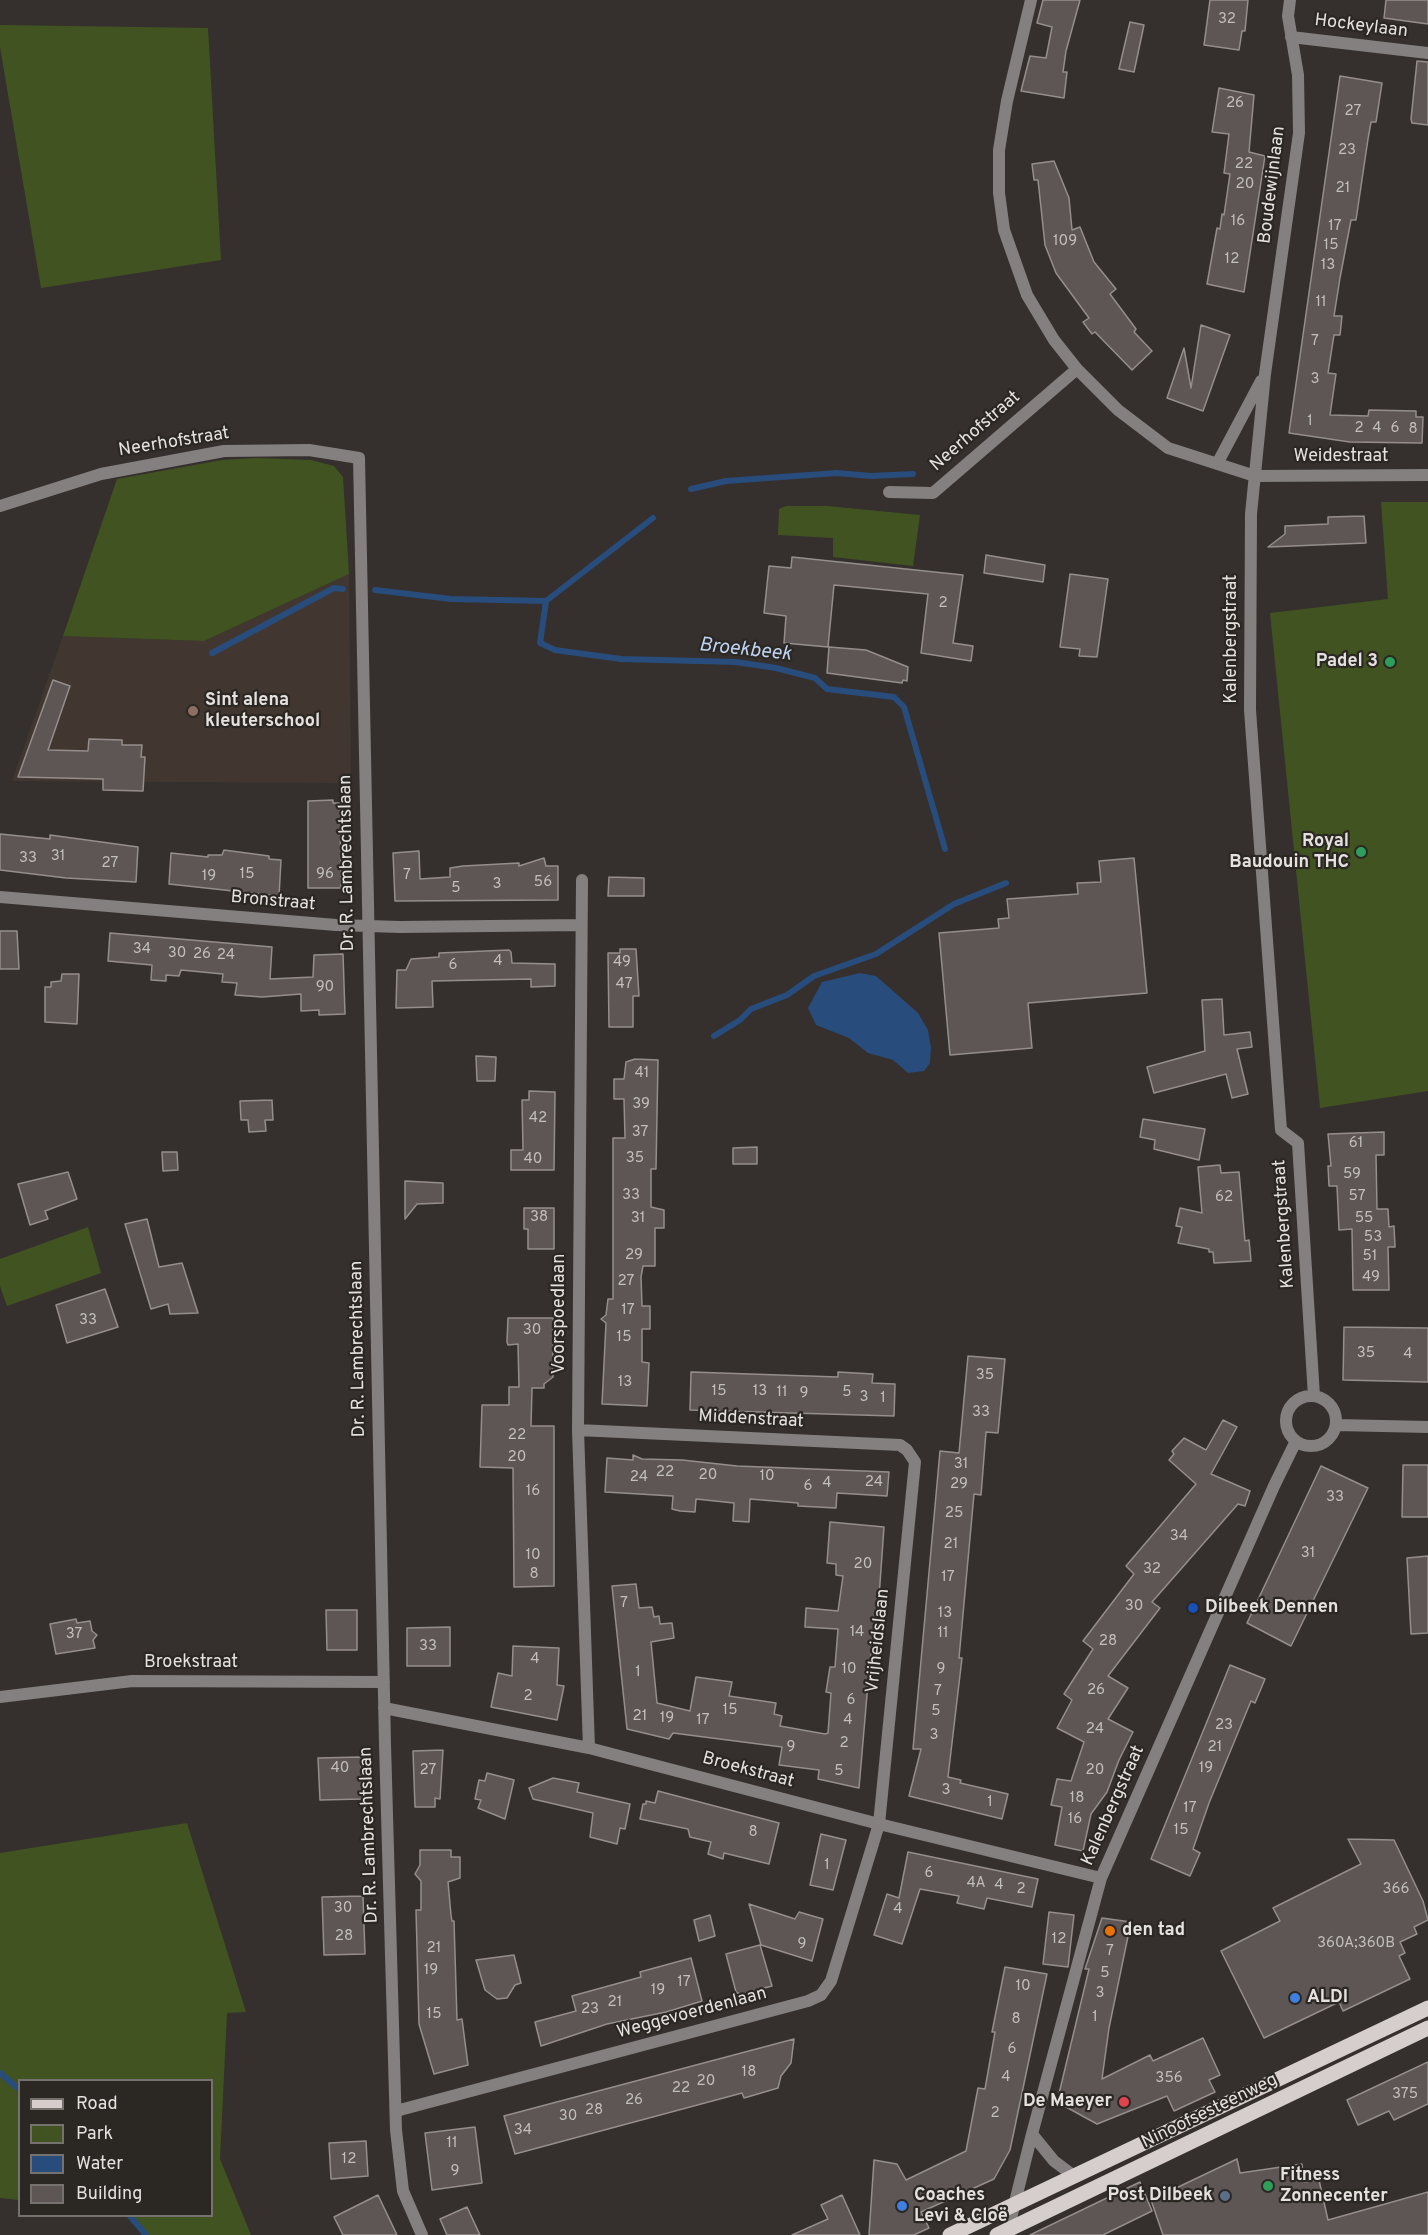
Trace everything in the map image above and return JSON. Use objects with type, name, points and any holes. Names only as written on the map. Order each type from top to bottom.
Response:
[{"type":"main road","name":"Ninoofsesteenweg","points":[[950,2235],[1428,2008]]},
{"type":"main road","name":"Ninoofsesteenweg","points":[[1005,2233],[1428,2028]]},
{"type":"street","points":[[1031,0],[1007,101],[999,150],[999,193],[1004,231],[1027,295],[1054,340],[1077,369],[1118,410],[1168,448],[1255,476]]},
{"type":"street","name":"Boudewijnlaan","points":[[1255,476],[1265,374],[1299,133],[1299,75],[1288,16],[1290,0]]},
{"type":"street","name":"Hockeylaan","points":[[1291,37],[1428,53]]},
{"type":"street","name":"Neerhofstraat","points":[[889,492],[933,493],[1077,369]]},
{"type":"street","name":"Boudewijnlaan","points":[[1217,464],[1265,374]]},
{"type":"street","name":"Neerhofstraat","points":[[0,506],[101,474],[149,463],[224,451],[309,450],[359,459]]},
{"type":"street","name":"Dr. R. Lambrechtslaan","points":[[359,459],[384,1708],[396,2111],[403,2191],[422,2235]]},
{"type":"street","name":"Weidestraat","points":[[1255,476],[1428,475]]},
{"type":"street","name":"Kalenbergstraat","points":[[1255,476],[1251,514],[1250,710],[1281,1130],[1298,1143],[1314,1396]]},
{"type":"street","name":"Voorspoedlaan","points":[[582,880],[578,1430],[589,1748]]},
{"type":"street","name":"Bronstraat","points":[[0,897],[367,926],[581,925]]},
{"type":"street","points":[[1314,1396],[1331,1406],[1336,1425],[1325,1441],[1306,1445],[1296,1441],[1287,1428],[1288,1412],[1298,1399],[1314,1396]]},
{"type":"street","points":[[1336,1425],[1428,1427]]},
{"type":"street","name":"Middenstraat","points":[[578,1430],[900,1445],[915,1462]]},
{"type":"street","name":"Kalenbergstraat","points":[[1016,2204],[1032,2134],[1101,1878],[1296,1441]]},
{"type":"street","name":"Vrijheidslaan","points":[[879,1824],[915,1462]]},
{"type":"street","name":"Broekstraat","points":[[0,1697],[132,1681],[384,1682]]},
{"type":"street","name":"Broekstraat","points":[[384,1708],[589,1748],[879,1824],[1101,1878]]},
{"type":"street","name":"Weggevoerdenlaan","points":[[396,2111],[808,2001],[821,1995],[831,1981],[879,1824]]},
{"type":"street","points":[[1032,2134],[1054,2161],[1074,2176]]},
{"type":"street","name":"Ninoofsesteenweg","points":[[1005,2233],[1016,2204]]},
{"type":"shaded area","name":"Sint alena kleuterschool","points":[[349,574],[351,783],[12,781],[63,636],[204,641]]},
{"type":"green space","points":[[0,25],[208,28],[221,260],[41,288],[0,47]]},
{"type":"green space","points":[[256,458],[311,460],[334,466],[343,477],[349,574],[204,641],[63,636],[117,479],[222,460]]},
{"type":"green space","name":"Royal Baudouin THC","points":[[1381,502],[1428,502],[1428,1091],[1320,1108],[1270,613],[1388,599]]},
{"type":"green space","points":[[786,506],[827,506],[920,515],[913,566],[833,557],[833,538],[778,535],[779,509]]},
{"type":"green space","points":[[88,1227],[101,1273],[7,1306],[0,1286],[0,1259]]},
{"type":"green space","points":[[187,1823],[246,2012],[227,2013],[220,2159],[251,2235],[143,2235],[130,2217],[213,2217],[213,2079],[18,2079],[18,2200],[0,2198],[0,1853]]},
{"type":"water","points":[[860,973],[876,976],[918,1013],[928,1030],[931,1048],[930,1063],[924,1071],[908,1073],[893,1060],[868,1053],[849,1038],[816,1025],[808,1008],[822,982]]},
{"type":"building","points":[[1043,0],[1080,0],[1066,51],[1063,72],[1067,72],[1064,98],[1021,91],[1030,56],[1046,58],[1052,27],[1037,23]]},
{"type":"building","points":[[1210,0],[1248,0],[1245,31],[1242,31],[1239,50],[1204,45]]},
{"type":"building","points":[[1386,0],[1428,0],[1428,24],[1384,18]]},
{"type":"building","points":[[1130,22],[1144,25],[1134,72],[1119,69]]},
{"type":"building","points":[[1417,61],[1428,62],[1428,125],[1412,123],[1411,119]]},
{"type":"building","points":[[1340,76],[1382,83],[1376,122],[1371,122],[1356,220],[1351,220],[1334,316],[1342,316],[1340,335],[1334,335],[1328,373],[1336,374],[1330,415],[1368,416],[1369,410],[1416,411],[1416,417],[1423,417],[1422,443],[1350,442],[1289,433]]},
{"type":"building","points":[[1219,88],[1254,95],[1249,152],[1265,156],[1244,292],[1207,284],[1217,228],[1220,229],[1222,214],[1224,215],[1230,174],[1224,173],[1229,134],[1212,132]]},
{"type":"building","points":[[1054,161],[1069,198],[1072,230],[1080,227],[1094,262],[1116,289],[1110,294],[1136,329],[1134,332],[1152,351],[1132,370],[1095,332],[1092,334],[1083,322],[1089,318],[1056,273],[1045,245],[1038,180],[1034,180],[1032,164]]},
{"type":"building","points":[[1201,325],[1230,335],[1203,411],[1167,398],[1184,348],[1191,388]]},
{"type":"building","points":[[1364,516],[1366,543],[1268,547],[1285,534],[1285,526],[1328,524],[1328,517]]},
{"type":"building","points":[[986,555],[1045,565],[1043,582],[984,573]]},
{"type":"building","points":[[792,557],[963,575],[953,643],[973,646],[971,661],[921,653],[928,594],[834,585],[828,647],[784,643],[786,616],[764,613],[769,566],[791,568]]},
{"type":"building","points":[[1070,574],[1108,579],[1097,657],[1079,656],[1080,649],[1060,647]]},
{"type":"building","points":[[829,647],[866,650],[908,667],[907,681],[903,680],[902,683],[827,673]]},
{"type":"building","points":[[53,680],[70,686],[48,750],[88,751],[89,739],[122,740],[122,745],[142,745],[141,757],[145,757],[143,791],[103,790],[103,779],[18,777]]},
{"type":"building","points":[[333,800],[333,803],[340,803],[341,888],[308,888],[308,801]]},
{"type":"building","points":[[0,834],[50,839],[50,835],[138,847],[136,882],[66,878],[0,870]]},
{"type":"building","points":[[224,850],[269,856],[269,859],[281,860],[279,896],[169,884],[171,853],[208,857],[208,855],[222,855]]},
{"type":"building","points":[[419,851],[420,879],[450,877],[450,868],[519,863],[519,866],[544,858],[546,866],[558,866],[558,900],[395,901],[393,853]]},
{"type":"building","points":[[1134,858],[1147,993],[1028,1003],[1032,1048],[950,1055],[939,933],[999,928],[998,919],[1009,918],[1007,899],[1078,894],[1077,883],[1101,882],[1099,861]]},
{"type":"building","points":[[609,877],[644,878],[644,896],[608,896]]},
{"type":"building","points":[[0,931],[17,931],[19,969],[0,969]]},
{"type":"building","points":[[110,933],[272,947],[270,979],[313,977],[314,955],[343,954],[345,1014],[319,1015],[319,1010],[301,1011],[301,994],[262,997],[235,995],[237,983],[222,982],[223,974],[181,970],[179,976],[166,975],[166,981],[151,980],[152,965],[108,961]]},
{"type":"building","points":[[620,949],[636,949],[639,996],[633,996],[633,1027],[609,1027],[608,953],[620,953]]},
{"type":"building","points":[[509,950],[512,963],[555,964],[555,986],[531,987],[531,979],[432,981],[433,1007],[396,1008],[397,970],[406,970],[411,959],[439,957],[439,953]]},
{"type":"building","points":[[62,974],[79,974],[77,1024],[45,1022],[45,987],[51,987],[51,982],[61,981]]},
{"type":"building","points":[[1222,999],[1224,1035],[1250,1032],[1252,1047],[1237,1049],[1248,1094],[1232,1098],[1226,1074],[1154,1093],[1147,1067],[1205,1051],[1202,1000]]},
{"type":"building","points":[[476,1056],[496,1057],[495,1081],[477,1081]]},
{"type":"building","points":[[635,1059],[658,1060],[656,1169],[651,1169],[651,1207],[664,1210],[664,1228],[655,1228],[655,1266],[643,1266],[641,1277],[642,1306],[650,1306],[650,1329],[642,1329],[642,1362],[649,1363],[647,1406],[602,1404],[606,1323],[601,1319],[606,1315],[608,1299],[613,1299],[613,1138],[625,1138],[624,1099],[614,1099],[614,1079],[624,1079],[626,1062]]},
{"type":"building","points":[[529,1091],[555,1092],[554,1170],[511,1170],[511,1150],[523,1150],[522,1100],[529,1100]]},
{"type":"building","points":[[272,1100],[273,1120],[265,1120],[266,1131],[249,1132],[248,1120],[241,1120],[240,1101]]},
{"type":"building","points":[[1143,1119],[1205,1129],[1199,1160],[1154,1149],[1155,1140],[1140,1137]]},
{"type":"building","points":[[1384,1132],[1384,1155],[1376,1155],[1377,1209],[1388,1209],[1389,1227],[1394,1226],[1395,1247],[1388,1247],[1389,1290],[1353,1290],[1352,1229],[1339,1230],[1337,1186],[1329,1186],[1328,1166],[1331,1166],[1328,1134]]},
{"type":"building","points":[[757,1147],[757,1164],[733,1164],[733,1148]]},
{"type":"building","points":[[162,1152],[177,1152],[178,1170],[163,1171]]},
{"type":"building","points":[[1220,1165],[1221,1173],[1239,1172],[1245,1241],[1249,1240],[1251,1261],[1214,1263],[1213,1252],[1209,1252],[1209,1249],[1178,1243],[1182,1227],[1176,1226],[1180,1208],[1202,1213],[1198,1167]]},
{"type":"building","points":[[68,1172],[77,1199],[45,1211],[48,1219],[30,1225],[18,1184]]},
{"type":"building","points":[[405,1181],[443,1183],[443,1203],[417,1204],[405,1219]]},
{"type":"building","points":[[524,1208],[554,1208],[554,1249],[528,1249],[528,1229],[524,1229]]},
{"type":"building","points":[[147,1219],[159,1267],[182,1263],[198,1313],[170,1314],[168,1304],[151,1309],[125,1224]]},
{"type":"building","points":[[105,1289],[118,1327],[67,1343],[56,1305]]},
{"type":"building","points":[[508,1318],[553,1318],[553,1330],[559,1334],[553,1338],[553,1377],[544,1384],[544,1388],[532,1388],[531,1426],[554,1426],[554,1586],[514,1587],[513,1468],[480,1467],[482,1405],[509,1405],[509,1387],[519,1387],[518,1344],[508,1345]]},
{"type":"building","points":[[1344,1327],[1428,1328],[1428,1382],[1343,1380]]},
{"type":"building","points":[[968,1356],[1005,1359],[998,1433],[986,1432],[981,1495],[974,1494],[959,1658],[962,1658],[948,1777],[961,1780],[960,1783],[1008,1794],[1002,1819],[909,1796],[921,1749],[913,1749],[940,1451],[959,1453]]},
{"type":"building","points":[[691,1372],[838,1377],[838,1372],[873,1374],[872,1383],[895,1384],[894,1416],[690,1410]]},
{"type":"building","points":[[1223,1420],[1237,1427],[1211,1474],[1250,1491],[1245,1506],[1238,1504],[1152,1602],[1160,1608],[1108,1676],[1128,1688],[1108,1719],[1133,1732],[1107,1792],[1091,1814],[1083,1851],[1055,1845],[1062,1807],[1051,1805],[1057,1779],[1071,1781],[1084,1742],[1057,1728],[1072,1700],[1064,1694],[1093,1649],[1083,1641],[1134,1574],[1126,1566],[1196,1484],[1169,1460],[1174,1454],[1172,1451],[1184,1438],[1206,1450]]},
{"type":"building","points":[[633,1455],[642,1459],[682,1460],[737,1466],[889,1472],[887,1496],[837,1493],[836,1508],[798,1506],[798,1503],[750,1499],[749,1522],[733,1521],[734,1503],[696,1499],[695,1512],[680,1511],[672,1509],[673,1496],[605,1492],[607,1458],[633,1460]]},
{"type":"building","points":[[1403,1465],[1428,1465],[1428,1517],[1402,1517]]},
{"type":"building","points":[[1321,1466],[1368,1488],[1291,1646],[1247,1623]]},
{"type":"building","points":[[830,1522],[884,1527],[877,1625],[870,1660],[859,1788],[818,1779],[819,1770],[779,1765],[782,1747],[673,1733],[669,1739],[627,1729],[612,1586],[636,1584],[639,1608],[652,1607],[654,1617],[659,1616],[660,1624],[672,1623],[674,1638],[651,1642],[657,1703],[690,1711],[696,1677],[732,1682],[729,1696],[776,1703],[774,1714],[782,1716],[780,1726],[828,1733],[831,1693],[826,1692],[830,1667],[835,1667],[838,1629],[805,1627],[806,1608],[838,1611],[843,1576],[836,1575],[836,1564],[827,1563]]},
{"type":"building","points":[[1428,1556],[1428,1633],[1411,1634],[1407,1558]]},
{"type":"building","points":[[326,1610],[357,1610],[357,1650],[327,1650]]},
{"type":"building","points":[[76,1619],[77,1623],[90,1621],[92,1631],[97,1635],[93,1640],[95,1648],[56,1654],[50,1624]]},
{"type":"building","points":[[450,1627],[450,1666],[407,1666],[407,1628]]},
{"type":"building","points":[[513,1646],[559,1648],[557,1685],[564,1686],[557,1720],[491,1707],[498,1673],[512,1676]]},
{"type":"building","points":[[1230,1665],[1265,1679],[1255,1703],[1251,1701],[1209,1803],[1193,1849],[1200,1853],[1190,1876],[1151,1859]]},
{"type":"building","points":[[443,1750],[440,1799],[435,1798],[435,1807],[415,1807],[413,1751]]},
{"type":"building","points":[[361,1757],[362,1799],[320,1800],[318,1758]]},
{"type":"building","points":[[487,1773],[514,1780],[505,1819],[478,1808],[481,1800],[475,1799],[479,1780],[485,1781]]},
{"type":"building","points":[[553,1778],[579,1783],[577,1792],[630,1804],[625,1829],[620,1828],[617,1844],[590,1837],[593,1813],[533,1799],[529,1788]]},
{"type":"building","points":[[658,1791],[779,1823],[769,1864],[724,1853],[723,1859],[708,1854],[711,1842],[690,1837],[688,1829],[640,1819],[643,1804],[646,1804],[646,1801],[655,1803]]},
{"type":"building","points":[[821,1834],[846,1840],[833,1890],[810,1885]]},
{"type":"building","points":[[1348,1839],[1394,1840],[1423,1901],[1428,1920],[1414,1927],[1417,1934],[1400,1942],[1405,1953],[1399,1956],[1410,1979],[1343,2011],[1339,2002],[1264,2038],[1221,1951],[1280,1921],[1273,1908],[1361,1864]]},
{"type":"building","points":[[420,1850],[451,1850],[451,1857],[460,1857],[460,1878],[448,1882],[451,1915],[454,1921],[457,2020],[462,2019],[468,2065],[434,2074],[419,2024],[416,1910],[421,1910],[421,1881],[415,1874],[420,1865]]},
{"type":"building","points":[[908,1852],[1038,1879],[1032,1907],[987,1898],[984,1909],[957,1903],[959,1896],[920,1889],[902,1944],[874,1935],[887,1894],[899,1898]]},
{"type":"building","points":[[363,1896],[365,1954],[324,1955],[322,1897]]},
{"type":"building","points":[[749,1904],[795,1919],[799,1912],[823,1919],[812,1961],[761,1945]]},
{"type":"building","points":[[1049,1912],[1074,1915],[1068,1967],[1043,1964]]},
{"type":"building","points":[[710,1915],[715,1936],[699,1941],[694,1920]]},
{"type":"building","points":[[1102,1918],[1131,1922],[1109,2028],[1102,2079],[1150,2055],[1153,2061],[1203,2038],[1220,2075],[1209,2080],[1215,2092],[1174,2111],[1167,2096],[1097,2124],[1057,2102],[1089,1969],[1085,1969]]},
{"type":"building","points":[[760,1945],[772,1986],[749,1992],[747,1998],[736,1992],[726,1954]]},
{"type":"building","points":[[514,1955],[521,1983],[515,1985],[507,1998],[497,1999],[485,1990],[476,1960]]},
{"type":"building","points":[[691,1958],[702,2001],[666,2012],[607,2024],[541,2046],[535,2022],[576,2011],[572,1996],[641,1977],[640,1972]]},
{"type":"building","points":[[1005,1967],[1047,1974],[1010,2150],[994,2179],[921,2212],[929,2228],[914,2235],[869,2235],[874,2160],[897,2164],[906,2180],[966,2151],[978,2088],[985,2089],[995,2032],[992,2032]]},
{"type":"building","points":[[794,2039],[791,2063],[781,2076],[778,2088],[744,2098],[742,2093],[515,2154],[504,2116]]},
{"type":"building","points":[[1428,2062],[1428,2104],[1394,2120],[1389,2111],[1358,2125],[1347,2100]]},
{"type":"building","points":[[475,2127],[482,2183],[432,2190],[425,2133]]},
{"type":"building","points":[[366,2141],[368,2176],[331,2179],[329,2143]]},
{"type":"building","points":[[1237,2159],[1240,2173],[1302,2164],[1304,2182],[1319,2180],[1328,2220],[1428,2192],[1428,2235],[1163,2235],[1151,2200]]},
{"type":"building","points":[[1140,2182],[1152,2211],[1103,2235],[1030,2235]]},
{"type":"building","points":[[378,2195],[397,2235],[343,2235],[334,2217]]},
{"type":"building","points":[[842,2195],[860,2235],[792,2235],[828,2219],[821,2205]]},
{"type":"building","points":[[467,2207],[480,2235],[447,2235],[440,2219]]},
{"type":"waterway","name":"Broekbeek","points":[[691,489],[726,481],[837,473],[871,476],[913,474]]},
{"type":"waterway","name":"Broekbeek","points":[[375,590],[451,599],[546,601],[653,518]]},
{"type":"waterway","name":"Broekbeek","points":[[212,653],[334,588],[343,589]]},
{"type":"waterway","name":"Broekbeek","points":[[546,601],[540,643],[555,650],[621,659],[736,662],[776,668],[815,678],[827,689],[894,697],[904,707],[945,849]]},
{"type":"waterway","name":"Broekbeek","points":[[714,1036],[740,1020],[751,1009],[787,995],[814,976],[876,954],[954,904],[1006,883]]},
{"type":"waterway","points":[[0,2073],[18,2088]]},
{"type":"waterway","points":[[131,2217],[146,2235]]},
{"type":"place","name":"Padel 3","points":[[1390,662]]},
{"type":"place","name":"Sint alena kleuterschool","points":[[193,711]]},
{"type":"place","name":"Royal Baudouin THC","points":[[1361,852]]},
{"type":"place","name":"Dilbeek Dennen","points":[[1193,1608]]},
{"type":"place","name":"den tad","points":[[1110,1931]]},
{"type":"place","name":"ALDI","points":[[1295,1998]]},
{"type":"place","name":"De Maeyer","points":[[1124,2102]]},
{"type":"place","name":"Fitness Zonnecenter","points":[[1268,2186]]},
{"type":"place","name":"Post Dilbeek","points":[[1225,2196]]},
{"type":"place","name":"Coaches Levi & Cloë","points":[[902,2206]]}]
